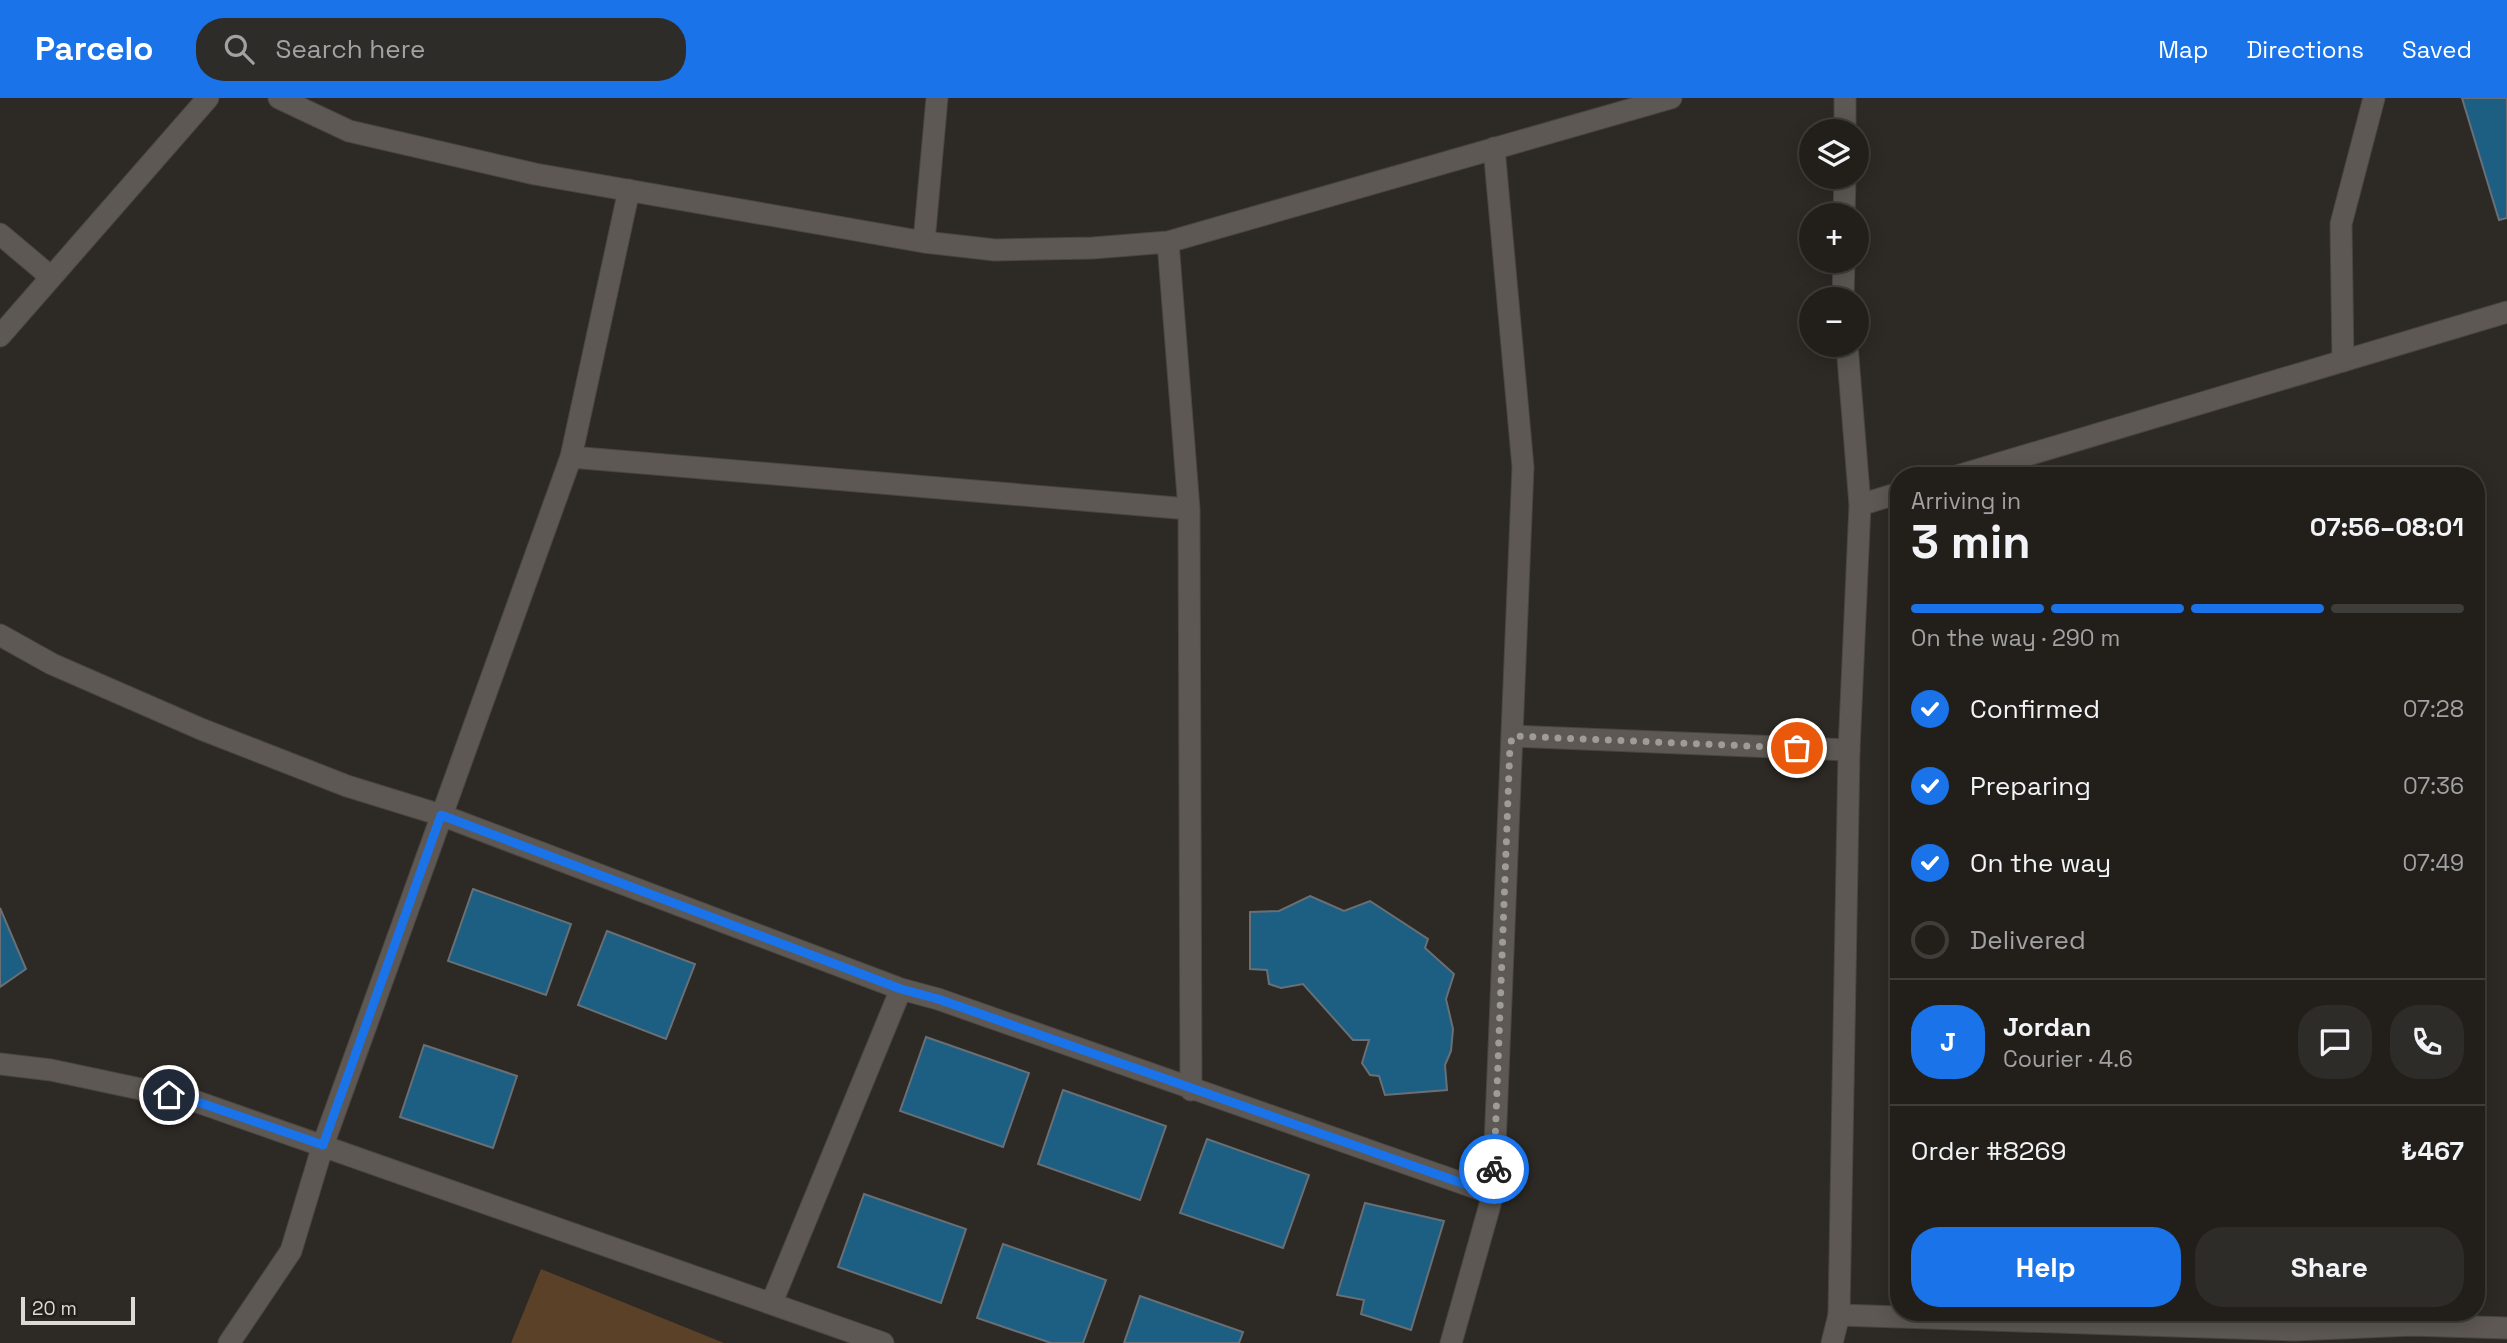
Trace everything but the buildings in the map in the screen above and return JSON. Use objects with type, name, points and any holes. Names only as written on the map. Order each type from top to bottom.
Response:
[{"type":"street","points":[[0,337],[208,98]]},
{"type":"street","points":[[279,98],[349,131],[535,174],[924,242],[995,250],[1093,248],[1168,242],[1671,98]]},
{"type":"street","points":[[924,242],[937,98]]},
{"type":"street","points":[[1845,98],[1845,119]]},
{"type":"street","points":[[2343,361],[2342,224],[2374,98]]},
{"type":"street","points":[[1451,1343],[1493,1194],[1523,467],[1494,148]]},
{"type":"street","points":[[229,1343],[291,1251],[323,1145],[571,457],[629,190]]},
{"type":"street","points":[[0,234],[51,277]]},
{"type":"street","points":[[1168,242],[1189,509],[1191,1090]]},
{"type":"street","points":[[1987,467],[2507,312]]},
{"type":"street","points":[[1832,1343],[1839,1315],[1849,750],[1860,505],[1848,357]]},
{"type":"street","points":[[571,457],[1189,509]]},
{"type":"street","points":[[1860,505],[1890,496]]},
{"type":"street","points":[[0,635],[52,664],[201,729],[347,786],[441,815],[901,989],[938,999],[1493,1194]]},
{"type":"street","points":[[1513,736],[1849,750]]},
{"type":"street","points":[[772,1301],[901,989]]},
{"type":"street","points":[[0,1064],[51,1070],[192,1100],[772,1301],[883,1343]]},
{"type":"street","points":[[1839,1315],[1890,1317]]},
{"type":"street","points":[[1962,1321],[2291,1337],[2412,1325],[2507,1328]]},
{"type":"shaded area","points":[[541,1269],[724,1343],[511,1343]]},
{"type":"way so far","points":[[1494,1169],[1510,745],[1513,736],[1797,748]]},
{"type":"route","points":[[169,1095],[192,1100],[323,1145],[441,815],[901,989],[938,999],[1493,1194],[1494,1169]]}]
